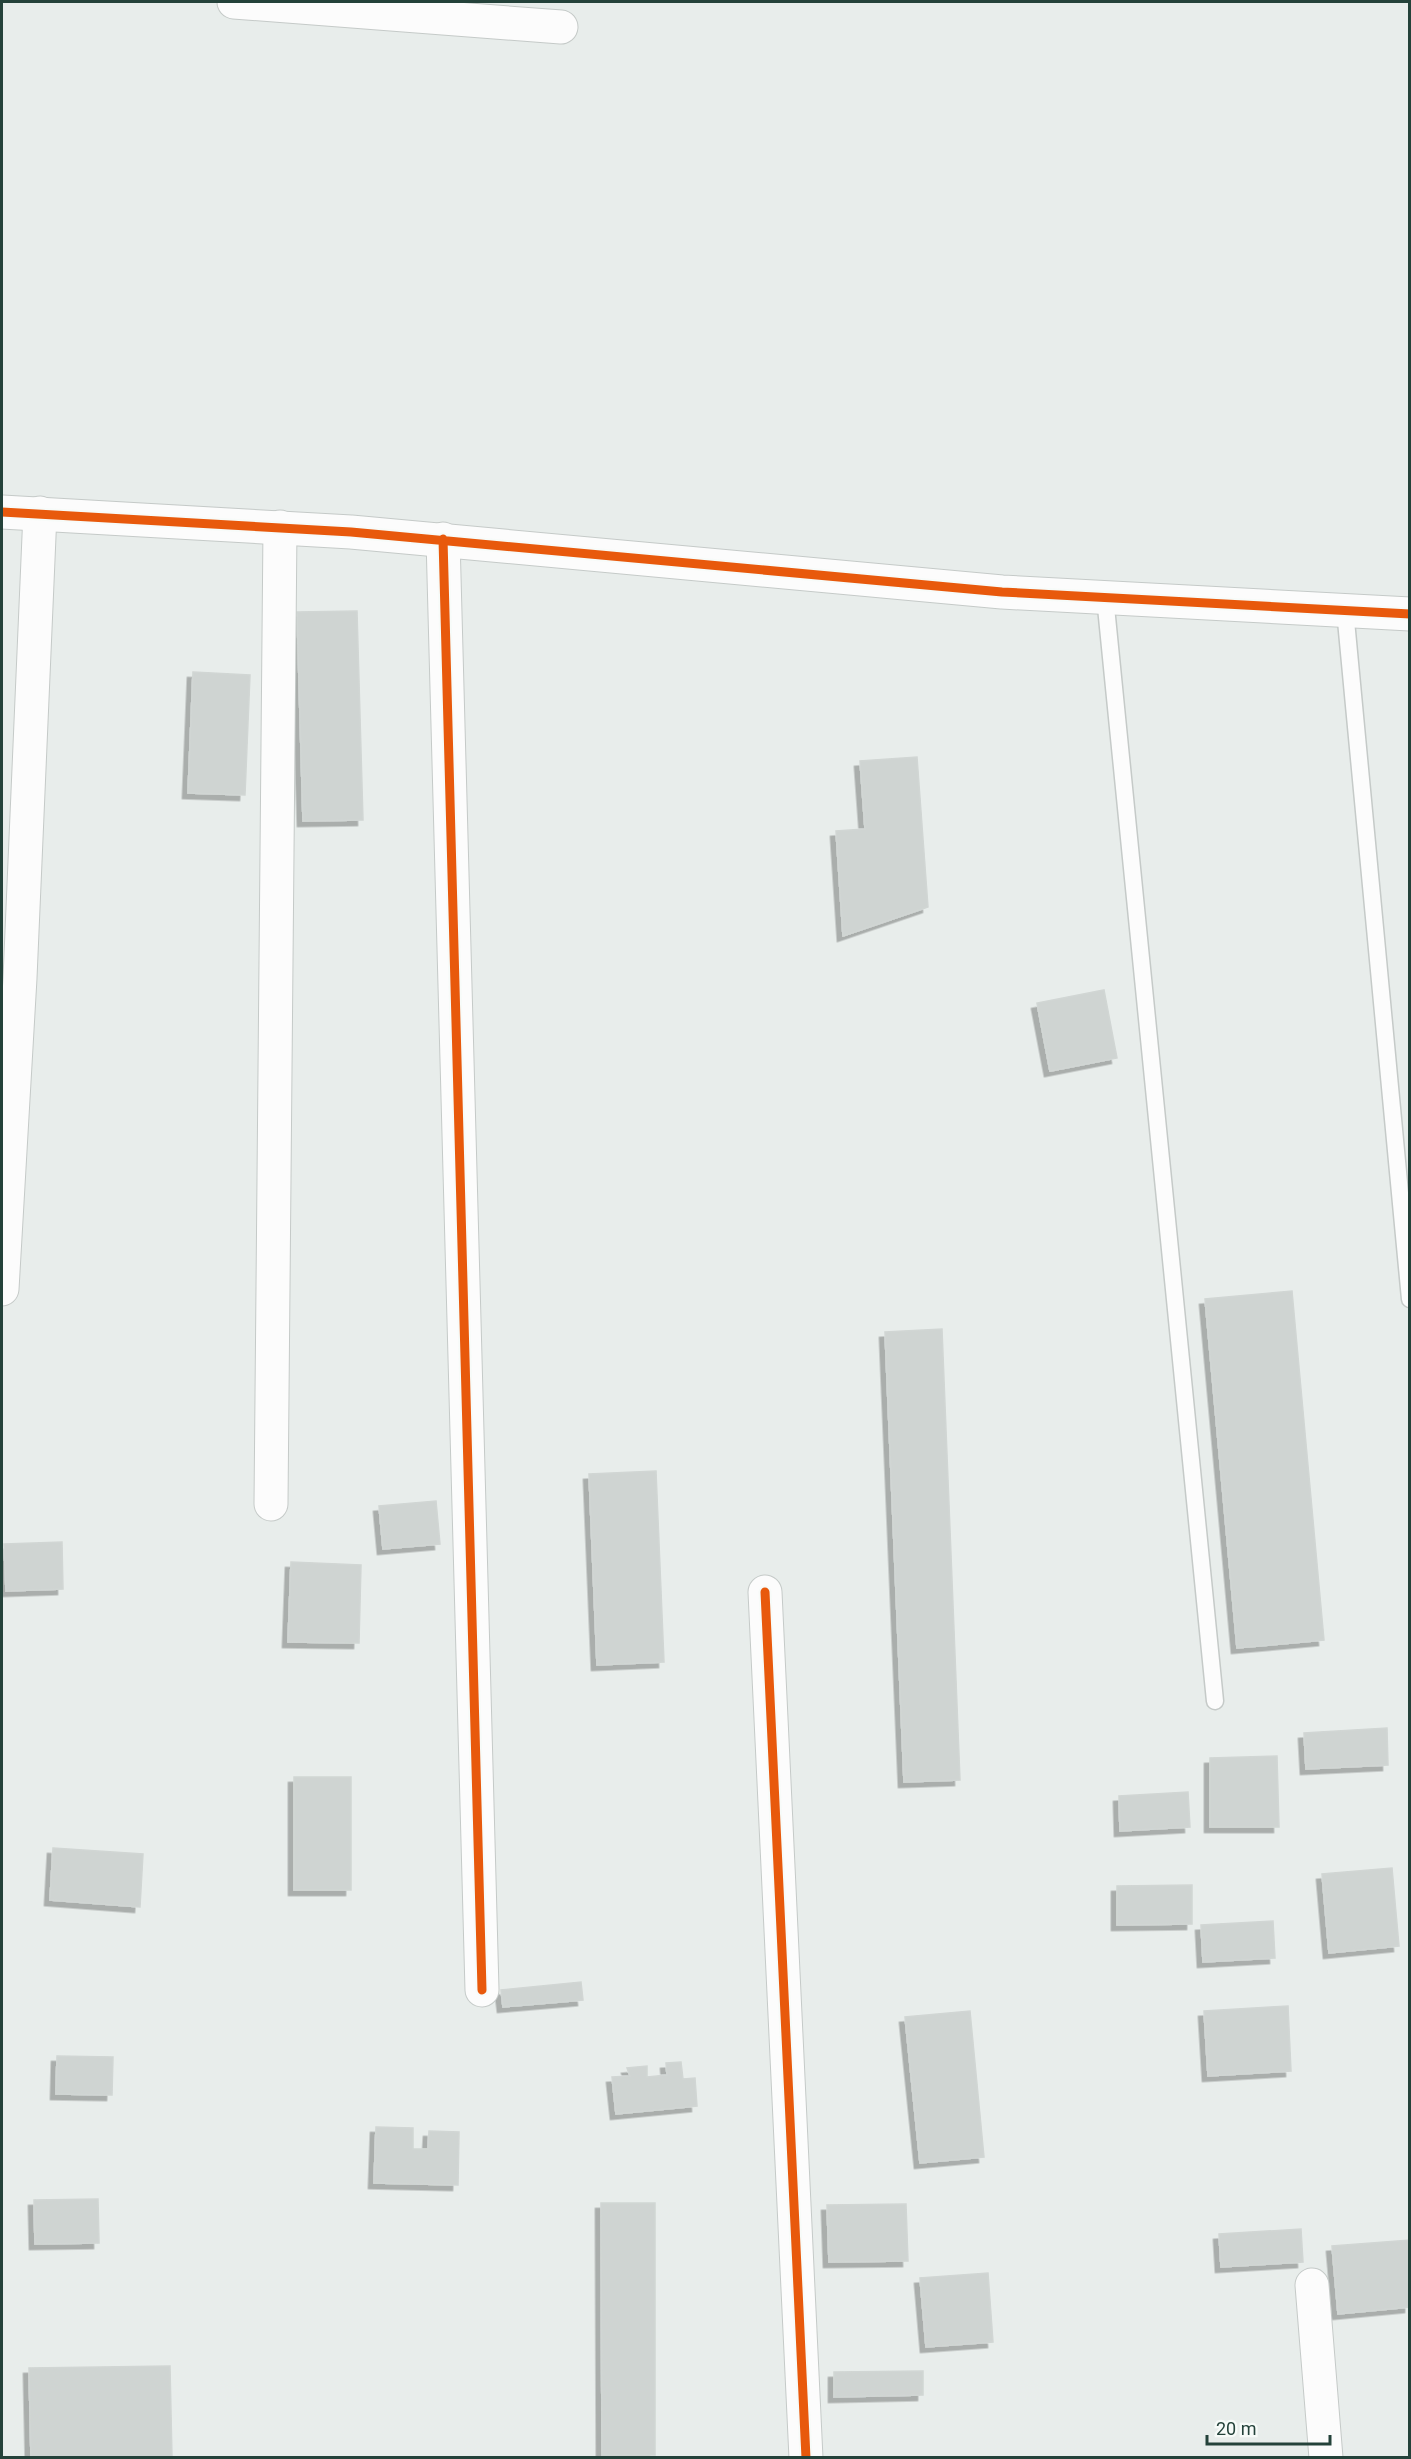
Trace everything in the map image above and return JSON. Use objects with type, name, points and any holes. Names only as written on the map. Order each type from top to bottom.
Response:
[{"type":"street","points":[[234,2],[561,27]]},
{"type":"street","points":[[2,512],[280,527],[442,539],[1002,592],[1410,614]]},
{"type":"street","points":[[2,1289],[20,978],[40,513]]},
{"type":"street","points":[[271,1504],[280,527]]},
{"type":"street","points":[[442,539],[482,1990]]},
{"type":"street","points":[[765,1592],[806,2457]]},
{"type":"street","points":[[1312,2284],[1326,2457]]},
{"type":"lane","points":[[1105,597],[1215,1701]]},
{"type":"lane","points":[[1345,610],[1410,1299]]},
{"type":"building","points":[[357,611],[363,820],[303,821],[297,612]]},
{"type":"building","points":[[193,672],[250,675],[245,795],[188,793]]},
{"type":"building","points":[[917,757],[928,907],[843,936],[836,831],[865,829],[860,761]]},
{"type":"building","points":[[1104,990],[1117,1058],[1050,1071],[1037,1003]]},
{"type":"building","points":[[1292,1291],[1324,1640],[1237,1648],[1205,1299]]},
{"type":"building","points":[[942,1329],[960,1780],[904,1782],[885,1332]]},
{"type":"building","points":[[656,1471],[664,1662],[597,1665],[589,1474]]},
{"type":"building","points":[[436,1501],[440,1544],[383,1549],[379,1506]]},
{"type":"building","points":[[62,1542],[63,1589],[6,1591],[4,1544]]},
{"type":"building","points":[[291,1562],[361,1565],[359,1643],[288,1642]]},
{"type":"building","points":[[1387,1728],[1388,1765],[1306,1769],[1304,1733]]},
{"type":"building","points":[[1277,1756],[1279,1827],[1210,1827],[1210,1758]]},
{"type":"building","points":[[294,1777],[351,1777],[351,1890],[294,1890]]},
{"type":"building","points":[[1188,1792],[1190,1827],[1120,1831],[1119,1796]]},
{"type":"building","points":[[53,1848],[143,1854],[140,1907],[50,1900]]},
{"type":"building","points":[[1392,1868],[1399,1946],[1329,1953],[1322,1874]]},
{"type":"building","points":[[1192,1885],[1192,1924],[1117,1925],[1117,1886]]},
{"type":"building","points":[[1273,1921],[1275,1958],[1203,1962],[1201,1925]]},
{"type":"building","points":[[581,1982],[583,2000],[503,2007],[501,1990]]},
{"type":"building","points":[[1288,2006],[1291,2071],[1208,2076],[1204,2011]]},
{"type":"building","points":[[970,2011],[984,2157],[920,2163],[905,2017]]},
{"type":"building","points":[[57,2056],[113,2057],[112,2095],[56,2094]]},
{"type":"building","points":[[681,2062],[683,2079],[695,2078],[697,2106],[616,2114],[612,2077],[630,2076],[627,2068],[647,2066],[647,2077],[667,2075],[666,2063]]},
{"type":"building","points":[[376,2127],[413,2128],[413,2149],[428,2149],[429,2131],[459,2132],[458,2185],[374,2183]]},
{"type":"building","points":[[98,2199],[99,2243],[35,2244],[34,2200]]},
{"type":"building","points":[[601,2203],[655,2203],[655,2455],[602,2455]]},
{"type":"building","points":[[906,2204],[908,2261],[829,2262],[827,2205]]},
{"type":"building","points":[[1301,2229],[1303,2262],[1221,2267],[1219,2234]]},
{"type":"building","points":[[1410,2240],[1410,2307],[1338,2314],[1332,2246]]},
{"type":"building","points":[[988,2273],[993,2342],[926,2347],[920,2278]]},
{"type":"building","points":[[170,2366],[172,2458],[31,2458],[29,2368]]},
{"type":"building","points":[[923,2371],[923,2395],[834,2397],[834,2372]]},
{"type":"cycle path","points":[[2,512],[351,532],[1002,592],[1410,614]]},
{"type":"cycle path","points":[[443,539],[482,1990]]},
{"type":"cycle path","points":[[765,1592],[806,2458]]}]
